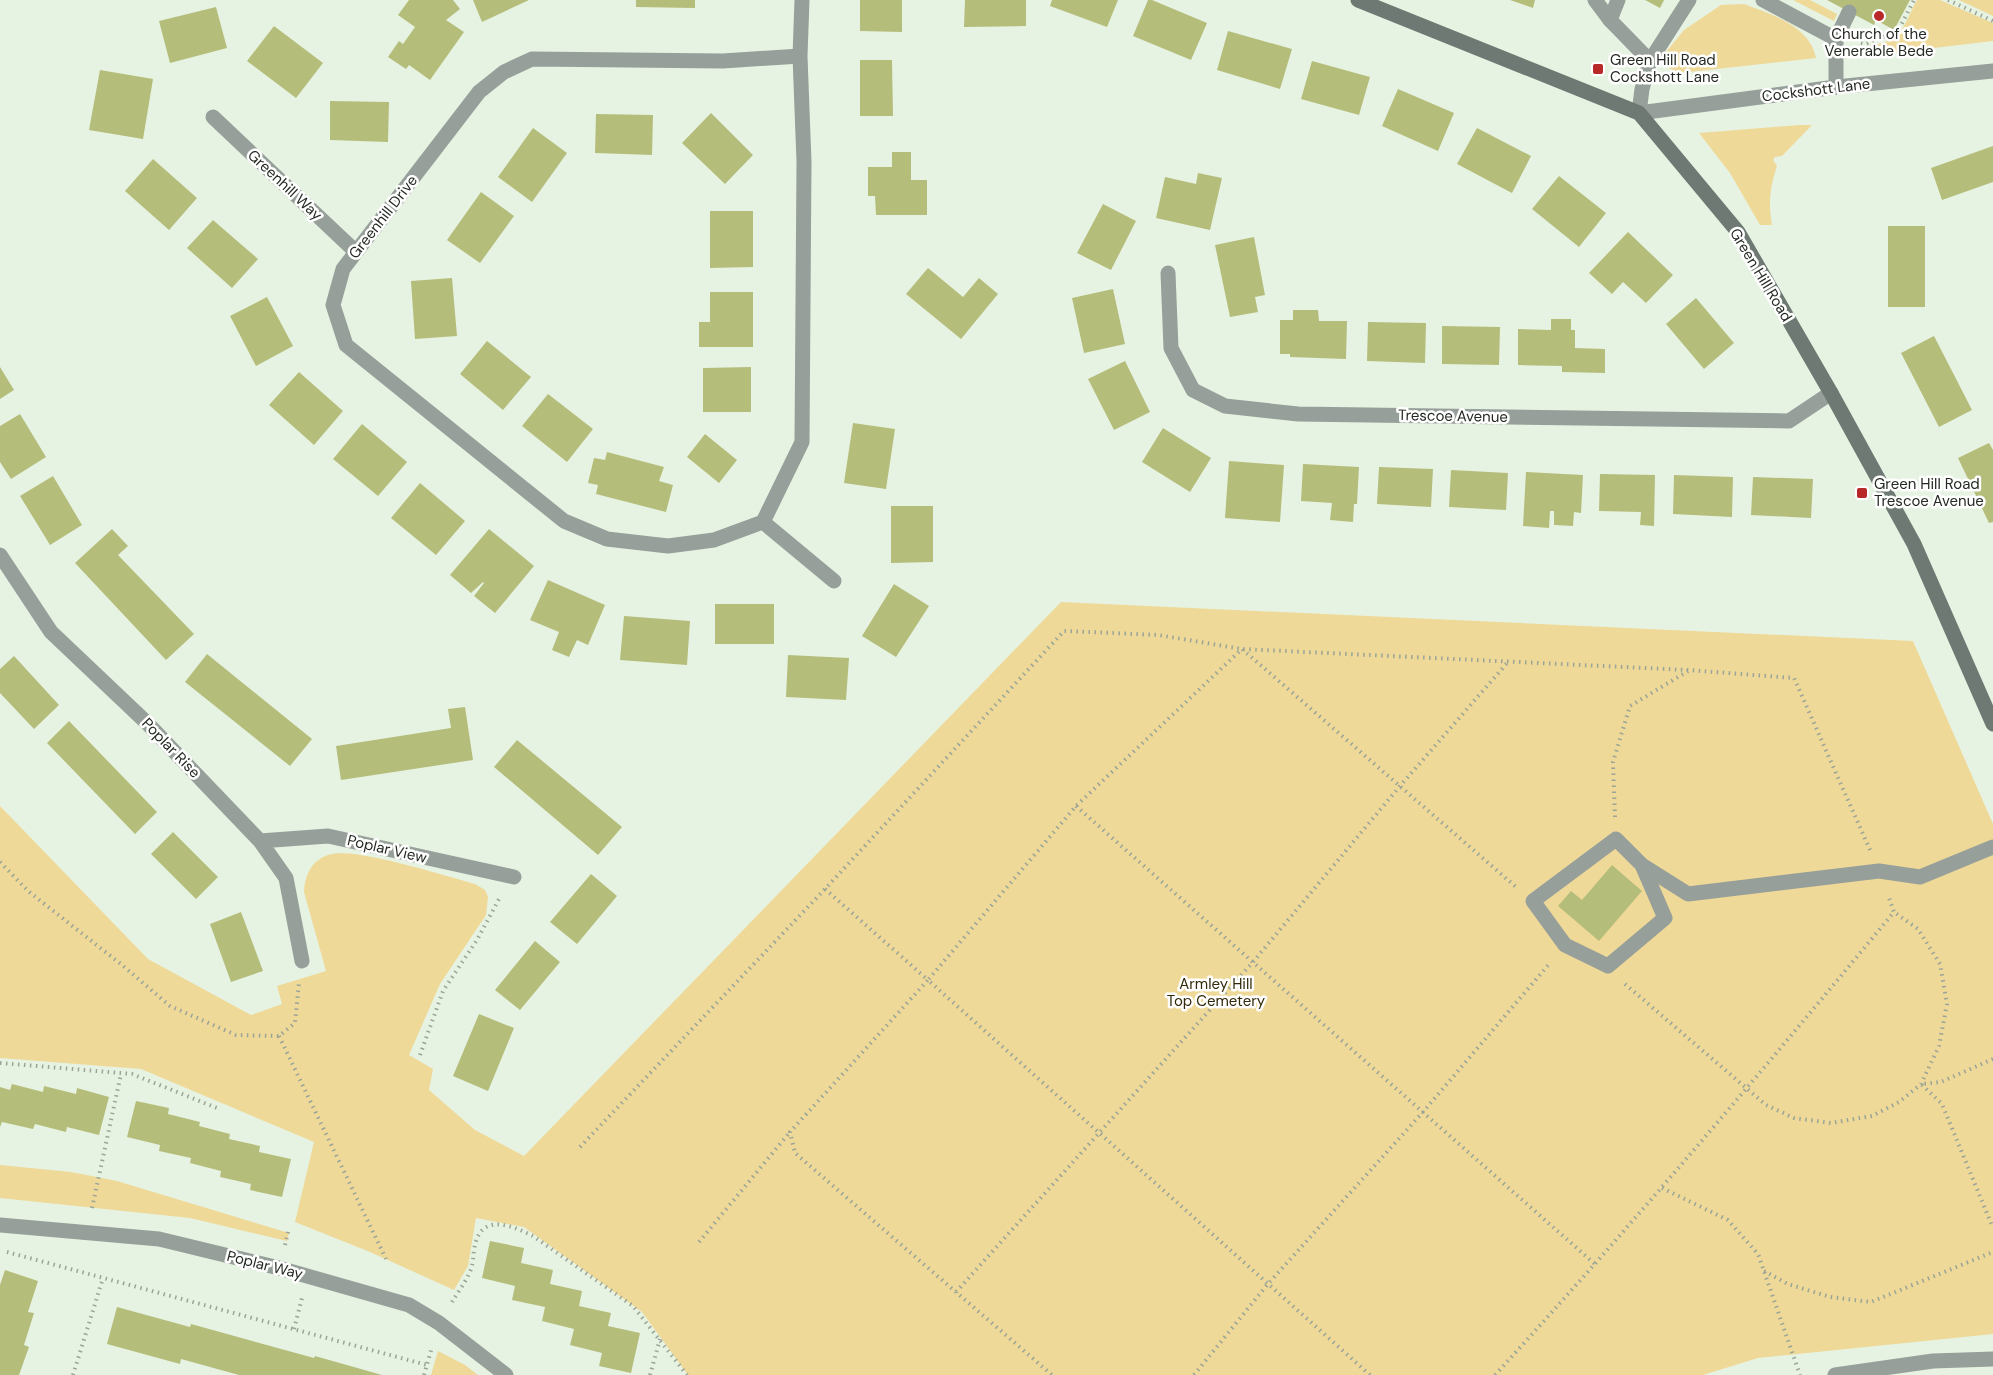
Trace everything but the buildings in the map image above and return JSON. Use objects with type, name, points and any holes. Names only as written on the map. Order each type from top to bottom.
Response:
[{"type":"street","points":[[802,0],[800,56],[804,162],[802,442],[763,522],[834,581]]},
{"type":"street","name":"Green Hill Road","points":[[1358,0],[1640,113],[1738,232],[1831,393],[1914,544],[1993,724]]},
{"type":"street","points":[[1595,0],[1610,20],[1650,61]]},
{"type":"street","points":[[1610,20],[1618,0]]},
{"type":"street","points":[[1640,113],[1642,89],[1650,61],[1689,0]]},
{"type":"street","points":[[1763,0],[1836,39]]},
{"type":"street","points":[[1836,87],[1836,39],[1849,12]]},
{"type":"street","name":"Greenhill Drive","points":[[763,522],[714,540],[668,546],[607,539],[564,521],[346,345],[333,305],[343,269],[479,92],[504,72],[532,59],[723,61],[800,56]]},
{"type":"street","name":"Cockshott Lane","points":[[1640,113],[1836,87],[1993,71]]},
{"type":"street","name":"Greenhill Way","points":[[213,117],[356,252]]},
{"type":"street","name":"Trescoe Avenue","points":[[1168,273],[1171,348],[1193,390],[1225,406],[1298,414],[1789,421],[1831,393]]},
{"type":"street","name":"Poplar Rise","points":[[0,555],[51,632],[147,723],[260,841],[286,878],[302,961]]},
{"type":"street","name":"Poplar View","points":[[260,841],[328,836],[510,876]]},
{"type":"street","points":[[1642,865],[1665,918],[1608,966],[1565,945],[1533,901],[1616,839],[1642,865],[1688,894],[1879,871],[1920,877],[1993,847]]},
{"type":"street","name":"Poplar Way","points":[[0,1226],[159,1239],[308,1276],[409,1305],[439,1323],[506,1375]]},
{"type":"street","points":[[1835,1375],[1934,1361],[1993,1359]]},
{"type":"path","points":[[1836,39],[1866,44],[1898,31],[1914,0]]},
{"type":"path","points":[[1948,0],[1993,21]]},
{"type":"path","points":[[580,1147],[825,889],[1064,631],[1158,635],[1242,649],[1688,670],[1794,678],[1879,871],[1894,912],[1918,929],[1940,964],[1947,1004],[1939,1047],[1921,1084],[1899,1102],[1872,1116],[1831,1123],[1794,1118],[1767,1105],[1634,993],[1608,966]]},
{"type":"path","points":[[1242,649],[1533,901]]},
{"type":"path","points":[[699,1242],[790,1132],[928,980],[1076,806],[1242,649]]},
{"type":"path","points":[[957,1292],[1098,1132],[1253,962],[1400,786],[1508,662]]},
{"type":"path","points":[[1616,839],[1613,762],[1629,706],[1688,670]]},
{"type":"path","points":[[1076,806],[1596,1265]]},
{"type":"path","points":[[0,862],[28,891],[170,1006],[236,1035],[279,1036],[295,1023],[302,961]]},
{"type":"path","points":[[420,1055],[442,992],[483,930],[510,876]]},
{"type":"path","points":[[825,889],[1370,1375]]},
{"type":"path","points":[[1495,1375],[1596,1265],[1748,1088],[1894,912]]},
{"type":"path","points":[[1194,1375],[1267,1285],[1423,1112],[1565,945]]},
{"type":"path","points":[[279,1036],[386,1259]]},
{"type":"path","points":[[1921,1084],[1941,1082],[1993,1059]]},
{"type":"path","points":[[0,1063],[132,1074],[218,1108]]},
{"type":"path","points":[[87,1233],[121,1074]]},
{"type":"path","points":[[1921,1084],[1942,1104],[1993,1228]]},
{"type":"path","points":[[790,1132],[795,1153],[1052,1375]]},
{"type":"path","points":[[1662,1188],[1728,1220],[1758,1254],[1800,1375]]},
{"type":"path","points":[[455,1296],[471,1270],[477,1238],[488,1226],[495,1224],[515,1227],[533,1236],[633,1306],[687,1375]]},
{"type":"path","points":[[0,1250],[427,1365],[424,1375]]},
{"type":"path","points":[[1764,1271],[1788,1284],[1830,1297],[1871,1302],[1993,1252]]},
{"type":"path","points":[[294,1329],[308,1276]]},
{"type":"path","points":[[73,1375],[103,1278]]},
{"type":"path","points":[[650,1375],[660,1338]]},
{"type":"green space","points":[[1793,0],[1810,0],[1837,14],[1834,21]]},
{"type":"green space","points":[[1917,0],[1940,0],[1993,23],[1993,41],[1841,59],[1843,49],[1879,44],[1893,38],[1904,27]]},
{"type":"green space","points":[[1959,0],[1993,0],[1993,16]]},
{"type":"green space","points":[[1744,4],[1777,17],[1798,29],[1806,37],[1816,58],[1680,73],[1662,65],[1666,52],[1684,30],[1721,5]]},
{"type":"green space","points":[[1812,125],[1782,156],[1775,157],[1773,160],[1777,166],[1770,195],[1772,225],[1760,225],[1730,173],[1699,133]]},
{"type":"green space","name":"Armley Hill Top Cemetery","points":[[1061,602],[1913,641],[1993,824],[1993,1334],[1758,1358],[1703,1375],[688,1375],[642,1312],[524,1227],[476,1218],[468,1266],[454,1290],[370,1252],[295,1222],[314,1142],[141,1069],[0,1058],[0,806],[148,959],[251,1015],[282,1004],[277,986],[326,971],[304,892],[308,874],[313,865],[328,855],[340,853],[377,858],[475,884],[485,890],[488,897],[486,915],[440,984],[409,1055],[433,1069],[429,1090],[475,1130],[524,1156]]},
{"type":"green space","points":[[0,1165],[71,1172],[117,1181],[289,1233],[287,1241],[190,1218],[0,1198]]},
{"type":"green space","points":[[438,1351],[465,1365],[478,1375],[431,1375]]},
{"type":"place","name":"Church of the Venerable Bede","points":[[1879,16]]},
{"type":"place","name":"Green Hill Road Cockshott Lane","points":[[1598,69]]},
{"type":"place","name":"Green Hill Road Trescoe Avenue","points":[[1862,493]]}]
